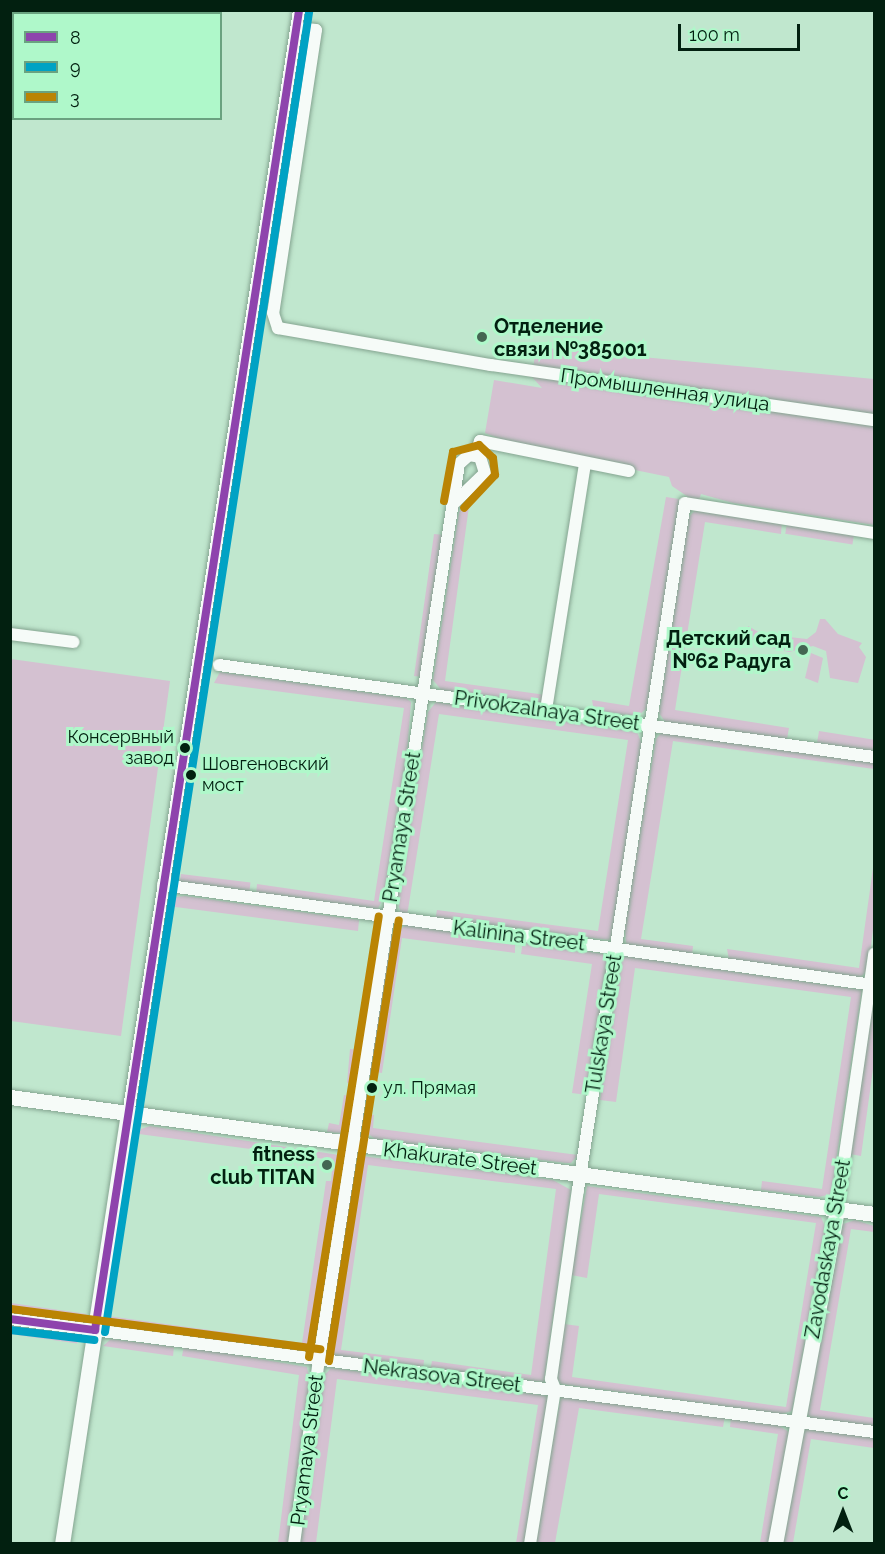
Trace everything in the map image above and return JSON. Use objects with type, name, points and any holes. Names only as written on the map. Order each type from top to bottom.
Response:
[{"type":"main road","name":"Khakurate Street","points":[[10,1097],[128,1115],[874,1214]]},
{"type":"main road","points":[[62,1544],[128,1115]]},
{"type":"main road","name":"Zavodaskaya Street","points":[[775,1544],[837,1209]]},
{"type":"street","points":[[128,1115],[299,10]]},
{"type":"street","name":"Промышленная улица","points":[[297,28],[316,30],[273,313],[278,328],[480,364],[874,420]]},
{"type":"street","points":[[454,503],[484,473],[484,463],[475,455],[480,441],[628,471]]},
{"type":"street","name":"Pryamaya Street","points":[[294,1544],[319,1359],[459,464],[462,458],[475,455]]},
{"type":"street","points":[[546,710],[585,463]]},
{"type":"street","name":"Tulskaya Street","points":[[530,1544],[555,1389],[551,1379],[580,1175],[685,503],[874,534]]},
{"type":"street","points":[[10,634],[73,642]]},
{"type":"street","name":"Privokzalnaya Street","points":[[219,665],[874,757]]},
{"type":"street","name":"Kalinina Street","points":[[163,885],[388,920],[872,985]]},
{"type":"street","name":"Zavodaskaya Street","points":[[837,1209],[872,985],[874,954]]},
{"type":"street","name":"Nekrasova Street","points":[[10,1318],[874,1432]]},
{"type":"shaded area","points":[[536,347],[874,379],[874,525],[733,503],[701,494],[699,500],[694,501],[672,486],[669,477],[518,446],[485,433],[494,380],[542,388],[532,377]]},
{"type":"shaded area","points":[[666,497],[679,499],[680,505],[647,708],[638,716],[594,711],[592,700],[629,706]]},
{"type":"shaded area","points":[[470,499],[445,681],[546,695],[540,705],[443,692],[433,680],[459,512]]},
{"type":"shaded area","points":[[697,508],[782,522],[781,534],[705,522],[675,710],[789,728],[787,739],[666,723],[659,713],[688,518]]},
{"type":"shaded area","points":[[787,523],[854,534],[852,545],[785,534]]},
{"type":"shaded area","points":[[434,534],[445,535],[422,677],[414,676]]},
{"type":"shaded area","points":[[820,619],[825,619],[838,634],[862,643],[859,647],[866,657],[858,683],[830,678],[826,651],[813,646],[789,652],[759,645],[747,636],[748,626],[762,634],[807,639],[816,632]]},
{"type":"shaded area","points":[[811,653],[823,658],[818,683],[805,678]]},
{"type":"shaded area","points":[[11,659],[170,681],[121,1036],[11,1021]]},
{"type":"shaded area","points":[[220,672],[406,698],[411,702],[404,793],[388,887],[378,909],[256,894],[257,884],[374,901],[404,708],[214,683]]},
{"type":"shaded area","points":[[436,702],[637,732],[641,742],[640,764],[613,934],[609,940],[435,920],[437,910],[598,931],[628,740],[439,714],[407,916],[401,914],[397,900],[428,712]]},
{"type":"shaded area","points":[[819,731],[874,740],[872,752],[817,743]]},
{"type":"shaded area","points":[[662,732],[874,762],[874,769],[673,741],[641,939],[693,946],[692,955],[629,947],[626,943],[625,928],[656,739]]},
{"type":"shaded area","points":[[874,861],[874,922],[868,970],[863,975],[858,978],[729,960],[727,949],[859,968]]},
{"type":"shaded area","points":[[181,874],[250,883],[249,891],[180,883]]},
{"type":"shaded area","points":[[185,896],[359,920],[358,931],[168,906],[175,897]]},
{"type":"shaded area","points":[[406,925],[515,941],[515,953],[402,938],[382,1073],[370,1071],[391,936]]},
{"type":"shaded area","points":[[523,941],[609,955],[587,1095],[572,1093],[592,964],[521,954]]},
{"type":"shaded area","points":[[626,956],[862,990],[831,1194],[819,1197],[761,1190],[762,1181],[822,1189],[851,997],[635,968],[616,1102],[600,1100],[620,960]]},
{"type":"shaded area","points":[[874,996],[874,1062],[861,1156],[850,1154]]},
{"type":"shaded area","points":[[350,1049],[361,1050],[358,1084],[347,1083]]},
{"type":"shaded area","points":[[344,1095],[354,1097],[348,1128],[341,1133],[327,1132],[329,1123],[339,1125]]},
{"type":"shaded area","points":[[363,1114],[374,1115],[373,1128],[578,1155],[571,1163],[566,1163],[375,1139],[362,1129]]},
{"type":"shaded area","points":[[150,1126],[339,1155],[341,1161],[311,1349],[307,1352],[116,1326],[109,1320],[108,1316],[302,1343],[326,1181],[331,1181],[333,1160],[139,1134],[141,1129]]},
{"type":"shaded area","points":[[362,1156],[553,1180],[571,1190],[544,1382],[430,1371],[432,1361],[531,1375],[556,1189],[368,1165],[341,1350],[424,1360],[423,1370],[334,1356],[327,1344],[356,1163]]},
{"type":"shaded area","points":[[587,1186],[821,1217],[826,1229],[792,1411],[781,1414],[561,1384],[557,1379],[564,1324],[579,1326],[572,1377],[786,1407],[816,1223],[599,1194],[587,1278],[571,1275]]},
{"type":"shaded area","points":[[855,1220],[874,1226],[874,1232],[851,1229],[820,1410],[874,1418],[874,1428],[811,1418],[807,1414],[840,1225]]},
{"type":"shaded area","points":[[11,1303],[87,1314],[80,1320],[11,1312]]},
{"type":"shaded area","points":[[11,1326],[78,1335],[77,1343],[10,1334]]},
{"type":"shaded area","points":[[111,1339],[174,1347],[173,1356],[103,1346]]},
{"type":"shaded area","points":[[184,1346],[307,1367],[310,1383],[289,1543],[278,1543],[299,1375],[182,1356]]},
{"type":"shaded area","points":[[331,1368],[548,1396],[526,1543],[516,1543],[538,1405],[337,1379],[316,1543],[300,1544],[323,1377]]},
{"type":"shaded area","points":[[561,1396],[725,1416],[723,1427],[579,1408],[555,1543],[534,1544]]},
{"type":"shaded area","points":[[731,1417],[776,1424],[789,1432],[769,1543],[760,1543],[778,1434],[730,1427]]},
{"type":"shaded area","points":[[804,1429],[874,1436],[874,1448],[811,1439],[793,1543],[779,1544]]},
{"type":"transit line","name":"8","points":[[95,1330],[299,10]]},
{"type":"transit line","name":"9","points":[[105,1332],[309,12]]},
{"type":"transit line","name":"3","points":[[444,501],[453,452],[479,445],[493,458],[495,475],[464,508]]},
{"type":"transit line","name":"3","points":[[309,1357],[379,917]]},
{"type":"transit line","name":"3","points":[[329,1361],[399,921]]},
{"type":"transit line","name":"3","points":[[11,1309],[320,1349]]},
{"type":"transit line","name":"8","points":[[10,1319],[95,1330]]},
{"type":"transit line","name":"9","points":[[10,1330],[94,1340]]},
{"type":"place","name":"Отделение связи №385001","points":[[482,337]]},
{"type":"place","name":"Детский сад №62 Радуга","points":[[803,650]]},
{"type":"place","name":"Консервный завод","points":[[185,748]]},
{"type":"place","name":"Шовгеновский мост","points":[[191,775]]},
{"type":"place","name":"ул. Прямая","points":[[372,1088]]},
{"type":"place","name":"fitness club TITAN","points":[[327,1165]]}]
